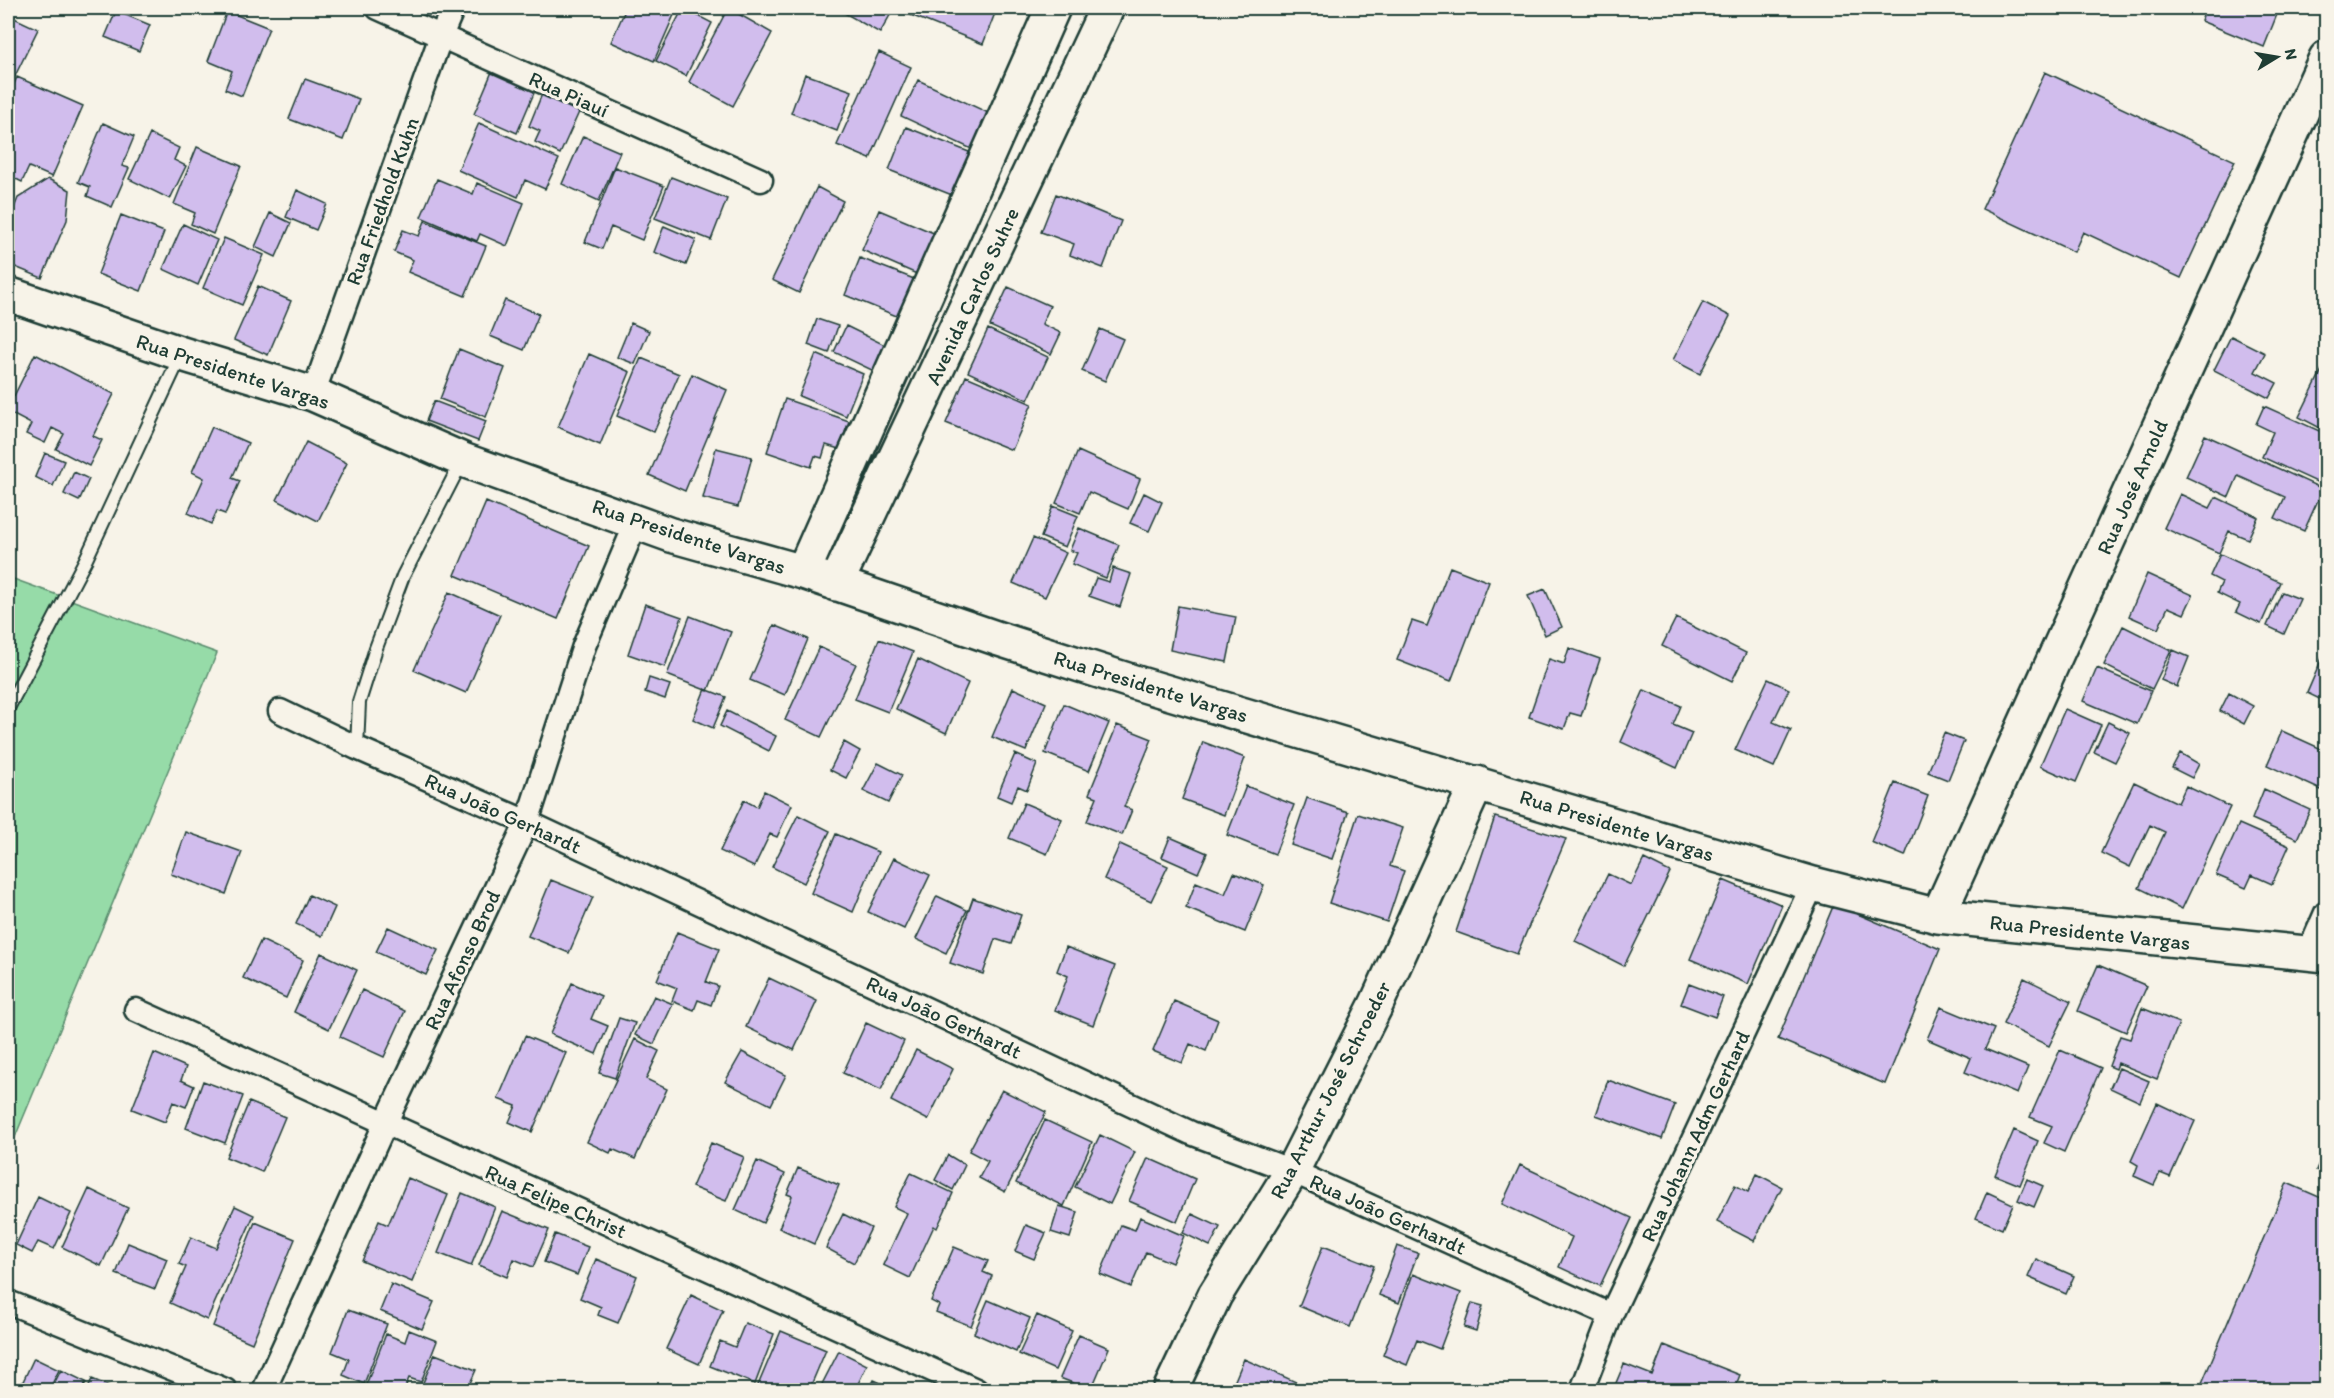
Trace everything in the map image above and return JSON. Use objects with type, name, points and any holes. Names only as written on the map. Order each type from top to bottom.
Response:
[{"type":"street","name":"Rua Piauí","points":[[378,8],[761,180]]},
{"type":"street","name":"Rua Friedhold Kuhn","points":[[314,394],[441,36],[453,8]]},
{"type":"street","name":"Avenida Carlos Suhre","points":[[802,572],[1053,8]]},
{"type":"street","name":"Avenida Carlos Suhre","points":[[836,584],[1107,8]]},
{"type":"street","name":"Rua José Arnold","points":[[1938,916],[2326,58]]},
{"type":"street","name":"Rua Presidente Vargas","points":[[8,294],[182,354],[314,394],[463,460],[671,535],[802,572],[1140,684],[1813,884],[1938,916],[2317,955]]},
{"type":"street","name":"Rua Afonso Brod","points":[[264,1390],[385,1124],[527,822],[584,646],[637,521]]},
{"type":"street","name":"Rua João Gerhardt","points":[[280,711],[357,748],[527,822],[1191,1134],[1292,1171],[1611,1315]]},
{"type":"street","name":"Rua Arthur José Schroeder","points":[[1170,1390],[1215,1295],[1292,1171],[1376,1005],[1477,783]]},
{"type":"street","name":"Rua Johann Adm Gerhard","points":[[1582,1390],[1611,1315],[1813,884]]},
{"type":"street","points":[[2317,955],[2326,913]]},
{"type":"street","name":"Rua Felipe Christ","points":[[136,1010],[976,1390]]},
{"type":"street","points":[[8,1302],[225,1390]]},
{"type":"lane","points":[[8,708],[86,559],[182,354]]},
{"type":"lane","points":[[357,748],[359,702],[376,648],[403,576],[463,460]]},
{"type":"green space","points":[[8,577],[217,653],[8,1154]]},
{"type":"building","points":[[626,8],[677,8],[654,61],[611,42]]},
{"type":"building","points":[[683,8],[712,23],[686,76],[656,61]]},
{"type":"building","points":[[728,8],[772,33],[733,106],[689,82]]},
{"type":"building","points":[[843,8],[894,8],[880,33],[841,11]]},
{"type":"building","points":[[910,8],[997,8],[983,44],[908,14]]},
{"type":"building","points":[[2206,8],[2221,10],[2222,8],[2268,8],[2278,12],[2264,47],[2201,21]]},
{"type":"building","points":[[116,11],[150,25],[139,51],[105,37]]},
{"type":"building","points":[[227,11],[269,28],[242,96],[225,89],[232,71],[208,61]]},
{"type":"building","points":[[12,17],[38,29],[13,80],[8,77],[8,27]]},
{"type":"building","points":[[879,52],[911,67],[870,159],[837,145]]},
{"type":"building","points":[[494,67],[537,86],[517,133],[474,114]]},
{"type":"building","points":[[2045,72],[2235,161],[2181,278],[2083,232],[2074,252],[1982,209]]},
{"type":"building","points":[[805,74],[852,91],[837,131],[791,113]]},
{"type":"building","points":[[17,77],[83,106],[52,177],[29,167],[22,182],[8,175],[8,98]]},
{"type":"building","points":[[305,79],[359,99],[343,140],[289,119]]},
{"type":"building","points":[[918,80],[995,116],[978,152],[901,116]]},
{"type":"building","points":[[542,94],[580,110],[560,154],[535,142],[540,131],[529,126]]},
{"type":"building","points":[[103,123],[134,137],[122,166],[129,168],[112,207],[87,196],[90,187],[78,182]]},
{"type":"building","points":[[479,123],[559,159],[545,189],[525,180],[518,197],[458,170]]},
{"type":"building","points":[[906,127],[974,154],[957,197],[889,170]]},
{"type":"building","points":[[150,134],[179,148],[174,160],[186,166],[170,199],[129,179]]},
{"type":"building","points":[[583,136],[620,152],[599,201],[562,184]]},
{"type":"building","points":[[197,147],[241,166],[213,234],[191,224],[195,213],[174,204]]},
{"type":"building","points":[[615,167],[664,186],[642,240],[611,227],[602,249],[585,242]]},
{"type":"building","points":[[671,177],[727,199],[711,240],[655,218]]},
{"type":"building","points":[[48,179],[70,190],[67,220],[42,278],[8,264],[8,223],[18,198]]},
{"type":"building","points":[[437,179],[473,194],[477,183],[524,203],[507,246],[480,234],[477,241],[421,217]]},
{"type":"building","points":[[817,187],[843,201],[799,293],[772,280]]},
{"type":"building","points":[[297,190],[327,204],[316,230],[286,217]]},
{"type":"building","points":[[1056,194],[1121,221],[1103,268],[1070,255],[1074,244],[1041,232]]},
{"type":"building","points":[[879,210],[936,234],[919,275],[862,250]]},
{"type":"building","points":[[270,213],[291,223],[276,257],[255,247]]},
{"type":"building","points":[[121,215],[164,232],[141,291],[98,274]]},
{"type":"building","points":[[425,221],[486,246],[465,296],[408,272],[413,260],[394,252],[403,230],[419,236]]},
{"type":"building","points":[[183,224],[217,240],[198,285],[163,269]]},
{"type":"building","points":[[664,226],[696,240],[686,265],[654,252]]},
{"type":"building","points":[[224,238],[264,255],[242,305],[203,288]]},
{"type":"building","points":[[860,258],[914,279],[899,317],[845,295]]},
{"type":"building","points":[[258,286],[291,301],[268,355],[234,340]]},
{"type":"building","points":[[1008,287],[1050,306],[1042,324],[1061,333],[1051,354],[990,326]]},
{"type":"building","points":[[505,300],[539,314],[524,350],[490,336]]},
{"type":"building","points":[[1703,302],[1730,316],[1700,374],[1673,360]]},
{"type":"building","points":[[817,319],[838,326],[829,353],[808,345]]},
{"type":"building","points":[[631,323],[649,331],[635,364],[617,357]]},
{"type":"building","points":[[846,326],[889,347],[876,372],[834,352]]},
{"type":"building","points":[[988,329],[1048,357],[1028,400],[968,372]]},
{"type":"building","points":[[1100,329],[1123,339],[1105,381],[1082,371]]},
{"type":"building","points":[[2231,336],[2265,353],[2255,372],[2277,383],[2269,398],[2214,370]]},
{"type":"building","points":[[459,349],[505,368],[486,417],[440,399]]},
{"type":"building","points":[[35,354],[114,394],[93,436],[102,440],[89,466],[56,449],[64,434],[52,428],[45,443],[26,434],[31,424],[8,412]]},
{"type":"building","points":[[589,354],[630,372],[600,445],[558,427]]},
{"type":"building","points":[[816,354],[863,374],[846,416],[799,396]]},
{"type":"building","points":[[641,358],[679,374],[654,432],[617,416]]},
{"type":"building","points":[[2323,368],[2326,369],[2326,431],[2299,417]]},
{"type":"building","points":[[692,374],[727,390],[685,491],[649,475]]},
{"type":"building","points":[[966,376],[1032,404],[1012,450],[946,423]]},
{"type":"building","points":[[785,399],[849,421],[839,449],[826,445],[822,458],[815,456],[811,467],[767,452]]},
{"type":"building","points":[[434,401],[486,421],[478,441],[426,421]]},
{"type":"building","points":[[2264,406],[2326,434],[2326,472],[2321,484],[2262,457],[2273,432],[2256,424]]},
{"type":"building","points":[[212,427],[248,443],[232,478],[240,481],[225,514],[217,511],[211,524],[188,513],[204,478],[192,472]]},
{"type":"building","points":[[2205,435],[2323,489],[2304,531],[2275,518],[2285,497],[2238,476],[2229,497],[2186,477]]},
{"type":"building","points":[[306,442],[347,463],[318,521],[277,500]]},
{"type":"building","points":[[716,448],[752,457],[738,507],[703,498]]},
{"type":"building","points":[[1078,451],[1140,479],[1128,509],[1089,492],[1080,513],[1056,503]]},
{"type":"building","points":[[45,453],[64,461],[53,486],[35,477]]},
{"type":"building","points":[[74,472],[89,479],[79,501],[64,494]]},
{"type":"building","points":[[1144,493],[1162,502],[1149,531],[1130,523]]},
{"type":"building","points":[[2180,494],[2210,508],[2216,497],[2258,517],[2248,539],[2229,531],[2219,553],[2164,528]]},
{"type":"building","points":[[486,502],[589,546],[558,619],[455,575]]},
{"type":"building","points":[[1053,506],[1078,516],[1065,547],[1041,537]]},
{"type":"building","points":[[1079,528],[1119,545],[1106,578],[1072,564],[1077,553],[1070,550]]},
{"type":"building","points":[[1033,538],[1066,553],[1045,597],[1013,583]]},
{"type":"building","points":[[2220,554],[2280,582],[2261,624],[2236,612],[2240,604],[2217,593],[2222,582],[2210,576]]},
{"type":"building","points":[[1450,567],[1489,582],[1451,681],[1397,660],[1412,621],[1427,626]]},
{"type":"building","points":[[1113,568],[1131,574],[1120,607],[1089,596],[1096,578],[1109,582]]},
{"type":"building","points":[[2147,574],[2193,595],[2184,614],[2168,607],[2158,629],[2129,616]]},
{"type":"building","points":[[1545,589],[1562,627],[1545,635],[1528,596]]},
{"type":"building","points":[[449,592],[500,615],[466,693],[414,670]]},
{"type":"building","points":[[2282,592],[2300,599],[2284,634],[2267,626]]},
{"type":"building","points":[[645,604],[682,617],[665,667],[628,654]]},
{"type":"building","points":[[1178,606],[1236,617],[1227,662],[1170,650]]},
{"type":"building","points":[[690,616],[731,632],[708,691],[667,675]]},
{"type":"building","points":[[1676,618],[1746,653],[1732,681],[1662,646]]},
{"type":"building","points":[[774,625],[808,639],[785,695],[750,680]]},
{"type":"building","points":[[2123,626],[2171,650],[2152,689],[2104,665]]},
{"type":"building","points":[[879,639],[913,652],[888,712],[855,699]]},
{"type":"building","points":[[819,647],[856,664],[821,737],[785,720]]},
{"type":"building","points":[[1569,648],[1600,659],[1581,716],[1570,713],[1564,729],[1529,717],[1549,659],[1564,664]]},
{"type":"building","points":[[2326,649],[2326,702],[2307,693]]},
{"type":"building","points":[[2173,650],[2189,657],[2177,687],[2161,680]]},
{"type":"building","points":[[918,659],[968,683],[946,733],[896,709]]},
{"type":"building","points":[[2097,668],[2151,691],[2137,724],[2083,701]]},
{"type":"building","points":[[649,678],[670,685],[665,699],[645,692]]},
{"type":"building","points":[[1768,679],[1789,689],[1773,722],[1791,730],[1774,767],[1735,750]]},
{"type":"building","points":[[1013,688],[1046,703],[1026,751],[992,737]]},
{"type":"building","points":[[705,689],[726,697],[713,728],[693,719]]},
{"type":"building","points":[[1644,690],[1681,706],[1673,725],[1692,733],[1677,768],[1621,742]]},
{"type":"building","points":[[2229,693],[2253,706],[2244,724],[2220,711]]},
{"type":"building","points":[[1064,704],[1109,723],[1089,771],[1045,753]]},
{"type":"building","points":[[2065,709],[2101,725],[2076,782],[2040,766]]},
{"type":"building","points":[[727,711],[776,736],[769,751],[720,726]]},
{"type":"building","points":[[2108,722],[2130,733],[2115,762],[2094,752]]},
{"type":"building","points":[[1117,725],[1152,739],[1124,807],[1132,810],[1122,835],[1087,821],[1097,797],[1089,794]]},
{"type":"building","points":[[2282,731],[2326,751],[2326,778],[2321,790],[2267,765]]},
{"type":"building","points":[[1944,733],[1964,741],[1948,780],[1928,772]]},
{"type":"building","points":[[844,742],[860,751],[846,778],[830,770]]},
{"type":"building","points":[[1203,742],[1245,758],[1224,815],[1182,799]]},
{"type":"building","points":[[2180,753],[2199,764],[2192,778],[2172,768]]},
{"type":"building","points":[[1015,754],[1037,764],[1027,790],[1018,786],[1011,802],[997,796]]},
{"type":"building","points":[[878,763],[902,775],[888,803],[863,791]]},
{"type":"building","points":[[2134,782],[2178,803],[2186,786],[2230,807],[2182,909],[2139,888],[2165,832],[2150,825],[2130,867],[2101,853]]},
{"type":"building","points":[[1895,783],[1928,796],[1905,856],[1871,842]]},
{"type":"building","points":[[1246,786],[1294,805],[1275,854],[1227,835]]},
{"type":"building","points":[[2264,789],[2310,810],[2297,839],[2252,819]]},
{"type":"building","points":[[764,791],[792,805],[777,837],[770,834],[754,867],[720,851],[744,800],[757,807]]},
{"type":"building","points":[[1307,798],[1348,812],[1332,859],[1291,845]]},
{"type":"building","points":[[1024,803],[1062,819],[1047,854],[1009,838]]},
{"type":"building","points":[[1358,814],[1403,828],[1390,866],[1404,871],[1387,922],[1329,903]]},
{"type":"building","points":[[798,815],[830,831],[804,883],[772,867]]},
{"type":"building","points":[[1495,817],[1566,839],[1517,954],[1456,932]]},
{"type":"building","points":[[2239,824],[2289,846],[2272,884],[2252,875],[2246,888],[2216,875]]},
{"type":"building","points":[[186,832],[242,852],[226,894],[171,874]]},
{"type":"building","points":[[836,834],[878,852],[853,912],[811,893]]},
{"type":"building","points":[[1170,837],[1207,853],[1198,873],[1162,857]]},
{"type":"building","points":[[1120,844],[1168,866],[1151,901],[1104,879]]},
{"type":"building","points":[[894,858],[930,875],[904,929],[868,912]]},
{"type":"building","points":[[1644,859],[1670,872],[1624,966],[1575,941],[1608,874],[1631,885]]},
{"type":"building","points":[[1234,873],[1264,885],[1245,932],[1186,908],[1196,882],[1225,894]]},
{"type":"building","points":[[551,880],[593,897],[569,953],[528,936]]},
{"type":"building","points":[[1723,880],[1782,905],[1748,984],[1690,959]]},
{"type":"building","points":[[309,895],[335,907],[322,936],[296,924]]},
{"type":"building","points":[[937,896],[967,910],[946,953],[916,939]]},
{"type":"building","points":[[973,898],[1021,915],[1011,944],[995,939],[983,974],[950,963]]},
{"type":"building","points":[[1834,904],[1940,949],[1885,1084],[1778,1039]]},
{"type":"building","points":[[388,927],[438,950],[426,975],[376,952]]},
{"type":"building","points":[[677,932],[719,949],[706,982],[718,986],[711,1005],[698,1000],[694,1010],[672,1001],[677,988],[657,980]]},
{"type":"building","points":[[261,940],[303,960],[286,998],[243,978]]},
{"type":"building","points":[[1066,947],[1115,966],[1093,1025],[1055,1010],[1068,976],[1057,971]]},
{"type":"building","points":[[321,953],[357,970],[329,1029],[294,1012]]},
{"type":"building","points":[[2098,965],[2147,986],[2126,1032],[2078,1011]]},
{"type":"building","points":[[769,978],[817,1001],[794,1050],[746,1027]]},
{"type":"building","points":[[2024,978],[2071,1001],[2049,1046],[2003,1024]]},
{"type":"building","points":[[572,983],[601,996],[591,1019],[608,1026],[596,1054],[550,1034]]},
{"type":"building","points":[[1689,984],[1723,997],[1715,1017],[1681,1004]]},
{"type":"building","points":[[362,990],[405,1011],[384,1057],[340,1037]]},
{"type":"building","points":[[654,996],[673,1004],[654,1044],[635,1035]]},
{"type":"building","points":[[1174,1001],[1218,1020],[1206,1051],[1190,1044],[1182,1063],[1153,1051]]},
{"type":"building","points":[[1941,1007],[1994,1029],[1985,1049],[2028,1067],[2017,1094],[1965,1072],[1971,1058],[1927,1039]]},
{"type":"building","points":[[2142,1008],[2179,1023],[2157,1079],[2118,1063],[2116,1069],[2109,1066],[2120,1036],[2130,1039]]},
{"type":"building","points":[[619,1018],[635,1023],[615,1078],[599,1073]]},
{"type":"building","points":[[866,1023],[904,1041],[881,1090],[843,1073]]},
{"type":"building","points":[[525,1036],[566,1053],[532,1132],[509,1122],[516,1106],[498,1099]]},
{"type":"building","points":[[635,1039],[659,1051],[646,1079],[667,1089],[635,1159],[612,1149],[610,1153],[587,1142]]},
{"type":"building","points":[[916,1050],[953,1069],[928,1120],[891,1101]]},
{"type":"building","points":[[2060,1050],[2101,1068],[2064,1152],[2044,1143],[2052,1126],[2030,1117]]},
{"type":"building","points":[[742,1052],[786,1075],[771,1105],[725,1082]]},
{"type":"building","points":[[154,1053],[186,1067],[181,1080],[194,1086],[186,1107],[173,1102],[165,1122],[132,1109]]},
{"type":"building","points":[[2119,1068],[2149,1081],[2140,1102],[2110,1088]]},
{"type":"building","points":[[1608,1080],[1675,1105],[1662,1139],[1596,1115]]},
{"type":"building","points":[[203,1081],[243,1096],[225,1143],[186,1128]]},
{"type":"building","points":[[1002,1090],[1046,1112],[1005,1192],[979,1178],[988,1161],[969,1151]]},
{"type":"building","points":[[249,1102],[285,1117],[262,1172],[226,1157]]},
{"type":"building","points":[[2157,1103],[2195,1121],[2170,1177],[2160,1173],[2154,1185],[2134,1176],[2138,1165],[2131,1161]]},
{"type":"building","points":[[1045,1120],[1092,1142],[1064,1206],[1016,1183]]},
{"type":"building","points":[[2014,1130],[2038,1141],[2020,1185],[1995,1175]]},
{"type":"building","points":[[1100,1135],[1135,1152],[1110,1204],[1075,1187]]},
{"type":"building","points":[[711,1143],[744,1157],[726,1201],[692,1187]]},
{"type":"building","points":[[2326,1147],[2326,1174],[2316,1170]]},
{"type":"building","points":[[948,1155],[965,1165],[953,1190],[935,1180]]},
{"type":"building","points":[[1148,1158],[1195,1179],[1177,1222],[1129,1201]]},
{"type":"building","points":[[757,1161],[785,1174],[763,1223],[735,1210]]},
{"type":"building","points":[[1520,1165],[1632,1218],[1600,1286],[1559,1267],[1572,1237],[1502,1204]]},
{"type":"building","points":[[798,1168],[839,1185],[814,1244],[779,1228],[792,1196],[787,1194]]},
{"type":"building","points":[[911,1173],[953,1193],[937,1228],[934,1226],[910,1278],[883,1265],[907,1213],[894,1207]]},
{"type":"building","points":[[1757,1174],[1782,1187],[1754,1241],[1717,1222],[1735,1185],[1748,1192]]},
{"type":"building","points":[[408,1178],[448,1195],[412,1282],[362,1261],[379,1221],[388,1225]]},
{"type":"building","points":[[2027,1179],[2043,1186],[2034,1207],[2018,1200]]},
{"type":"building","points":[[2287,1183],[2326,1200],[2326,1378],[2321,1390],[2199,1390]]},
{"type":"building","points":[[89,1189],[128,1208],[101,1266],[62,1247]]},
{"type":"building","points":[[1987,1192],[2013,1204],[2002,1229],[1976,1218]]},
{"type":"building","points":[[462,1193],[495,1207],[471,1266],[438,1253]]},
{"type":"building","points":[[38,1197],[71,1213],[54,1249],[38,1242],[32,1253],[16,1245]]},
{"type":"building","points":[[235,1206],[254,1215],[207,1320],[170,1303],[186,1267],[179,1264],[191,1237],[216,1248]]},
{"type":"building","points":[[1059,1206],[1078,1212],[1070,1238],[1051,1232]]},
{"type":"building","points":[[502,1211],[549,1230],[533,1267],[514,1259],[507,1277],[479,1265]]},
{"type":"building","points":[[843,1214],[871,1228],[854,1263],[826,1248]]},
{"type":"building","points":[[1192,1214],[1220,1227],[1210,1246],[1183,1233]]},
{"type":"building","points":[[1140,1217],[1184,1236],[1172,1263],[1146,1252],[1131,1287],[1100,1274],[1121,1225],[1135,1230]]},
{"type":"building","points":[[255,1222],[295,1239],[252,1343],[213,1326]]},
{"type":"building","points":[[1026,1225],[1046,1233],[1034,1259],[1015,1251]]},
{"type":"building","points":[[555,1234],[588,1247],[577,1275],[544,1262]]},
{"type":"building","points":[[128,1243],[167,1259],[155,1289],[116,1274]]},
{"type":"building","points":[[1323,1246],[1374,1266],[1350,1327],[1299,1306]]},
{"type":"building","points":[[1397,1246],[1418,1253],[1399,1303],[1379,1295]]},
{"type":"building","points":[[954,1247],[988,1261],[983,1272],[992,1276],[971,1326],[936,1312],[939,1305],[931,1301]]},
{"type":"building","points":[[596,1259],[637,1276],[618,1323],[598,1315],[601,1307],[580,1298]]},
{"type":"building","points":[[2036,1259],[2074,1276],[2066,1294],[2028,1277]]},
{"type":"building","points":[[1413,1274],[1461,1293],[1440,1349],[1417,1340],[1407,1365],[1383,1355]]},
{"type":"building","points":[[391,1284],[434,1302],[422,1329],[380,1311]]},
{"type":"building","points":[[691,1295],[723,1310],[699,1364],[666,1349]]},
{"type":"building","points":[[988,1300],[1030,1318],[1016,1352],[974,1333]]},
{"type":"building","points":[[1472,1303],[1483,1306],[1476,1331],[1464,1327]]},
{"type":"building","points":[[348,1310],[387,1324],[364,1384],[343,1375],[349,1359],[332,1352]]},
{"type":"building","points":[[1037,1315],[1072,1331],[1055,1370],[1019,1354]]},
{"type":"building","points":[[745,1323],[774,1334],[755,1384],[710,1366],[720,1341],[735,1347]]},
{"type":"building","points":[[409,1330],[437,1341],[421,1382],[409,1378],[404,1390],[364,1390],[386,1334],[405,1342]]},
{"type":"building","points":[[781,1331],[826,1350],[809,1390],[756,1390]]},
{"type":"building","points":[[1079,1335],[1109,1348],[1091,1390],[1060,1378]]},
{"type":"building","points":[[1664,1345],[1740,1375],[1734,1390],[1613,1390],[1624,1364],[1652,1375]]},
{"type":"building","points":[[839,1351],[867,1365],[855,1390],[819,1390]]},
{"type":"building","points":[[435,1354],[476,1370],[467,1390],[420,1390]]},
{"type":"building","points":[[34,1358],[59,1370],[49,1390],[19,1390]]},
{"type":"building","points":[[1244,1359],[1296,1382],[1292,1390],[1231,1390]]},
{"type":"building","points":[[61,1370],[86,1382],[82,1390],[51,1390]]},
{"type":"building","points":[[92,1379],[118,1390],[87,1390]]},
{"type":"building","points":[[874,1380],[897,1390],[869,1390]]}]
